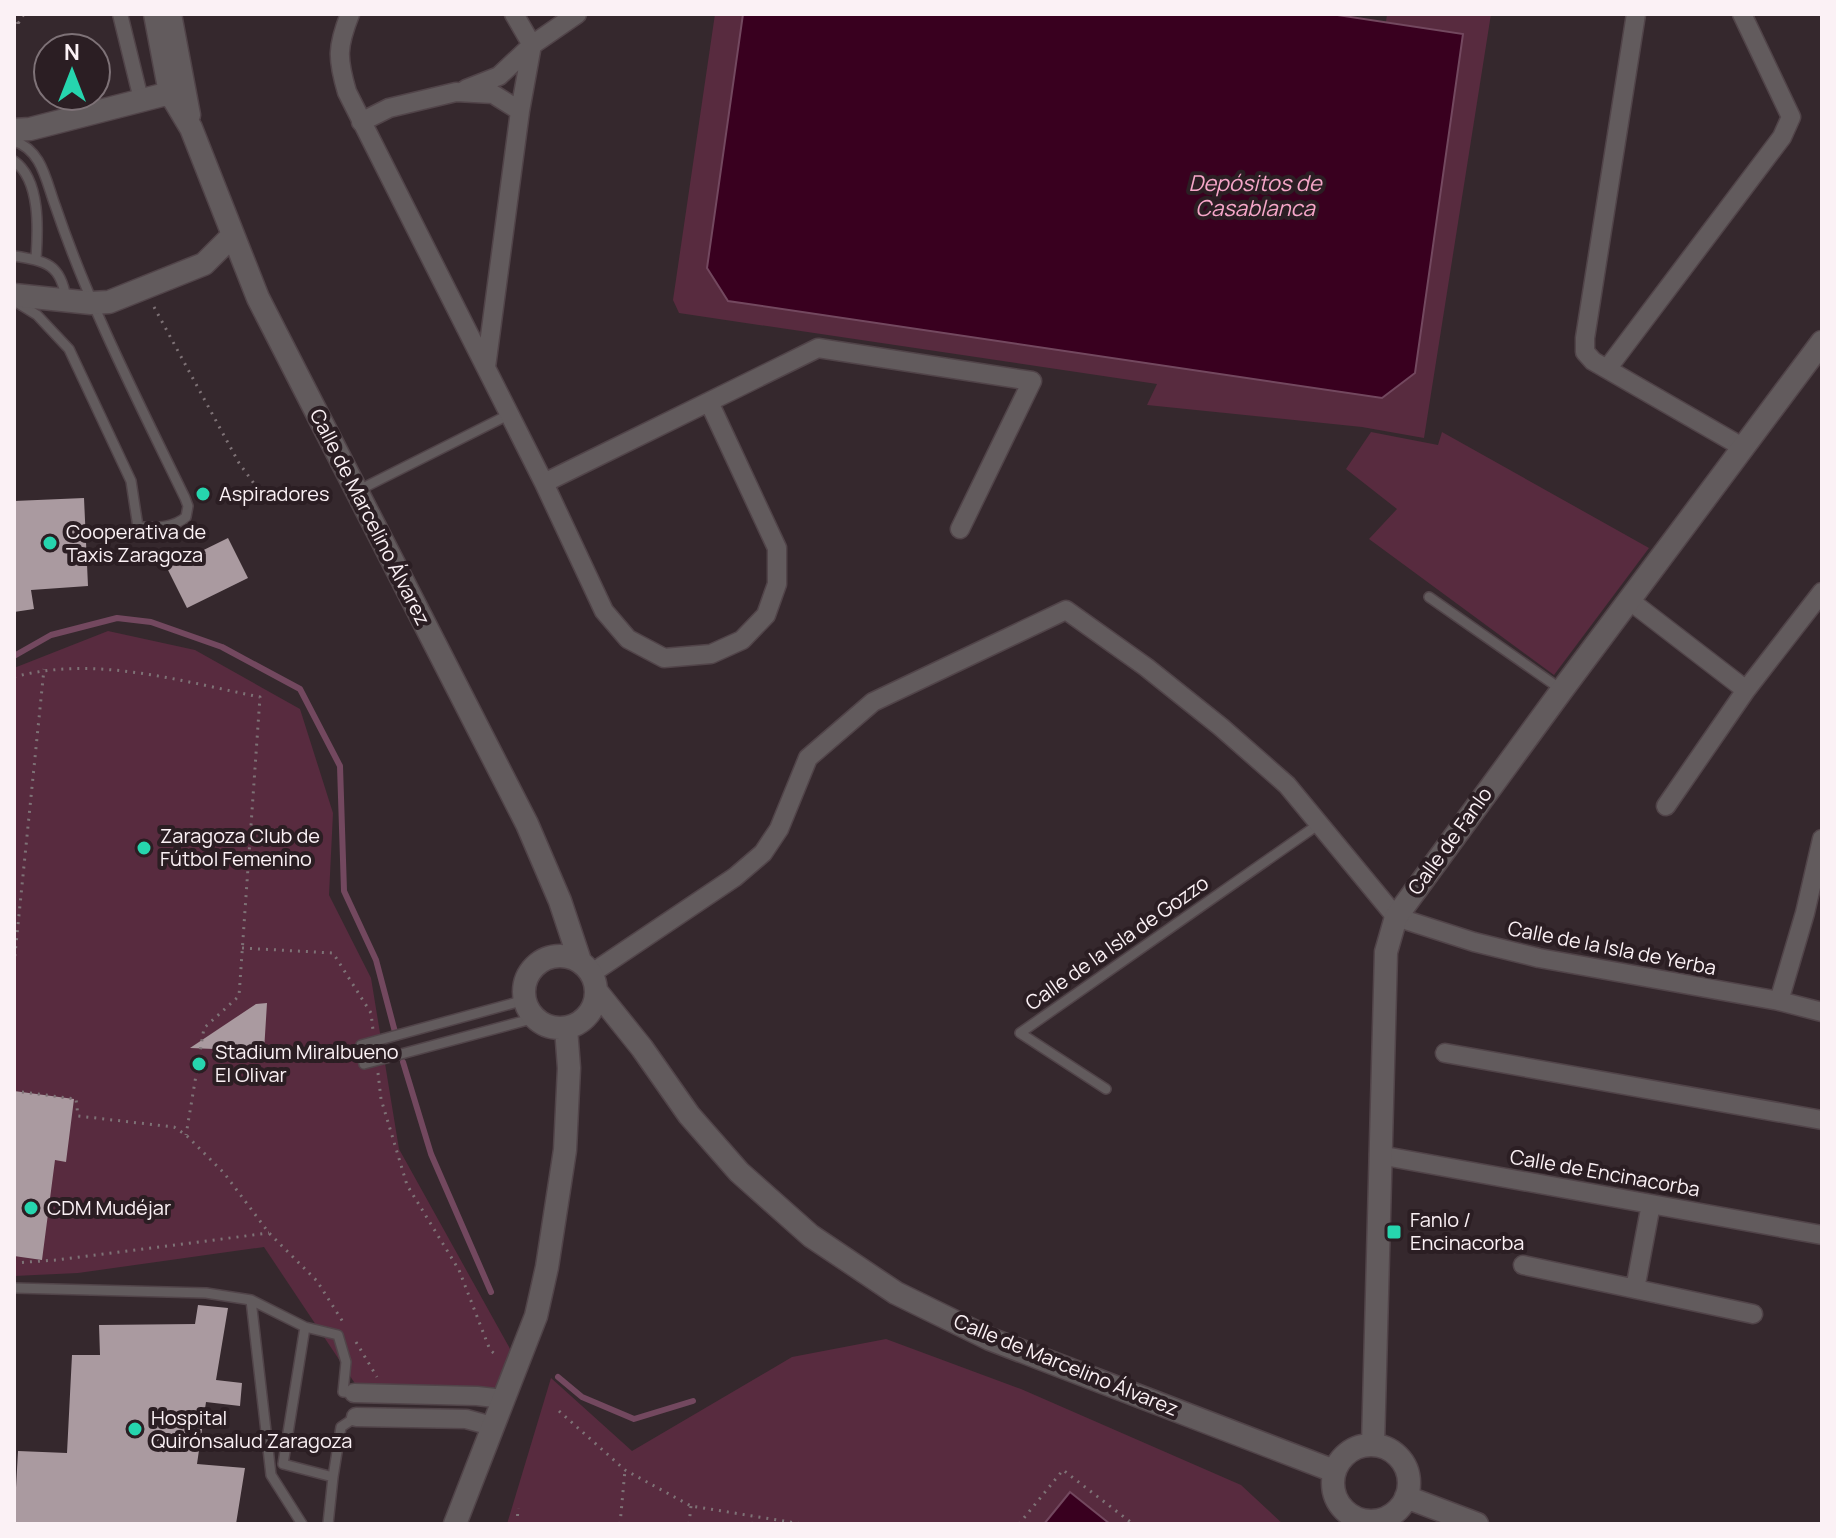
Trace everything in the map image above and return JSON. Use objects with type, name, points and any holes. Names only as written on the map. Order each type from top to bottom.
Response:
[{"type":"street","points":[[120,14],[139,91]]},
{"type":"street","name":"Calle de Marcelino Álvarez","points":[[155,14],[170,93],[191,128],[247,271],[527,824],[589,976],[689,1115],[739,1172],[811,1236],[896,1293],[990,1339],[1334,1471]]},
{"type":"street","name":"Calle de Marcelino Álvarez","points":[[170,14],[191,128]]},
{"type":"street","points":[[350,14],[338,49],[338,63],[361,122],[510,414],[604,611],[628,639],[664,658],[711,654],[742,640],[766,615],[777,584],[777,548],[709,402]]},
{"type":"street","points":[[486,367],[520,111],[532,45],[514,14]]},
{"type":"street","points":[[361,122],[402,104],[456,92],[499,76],[532,45],[577,14]]},
{"type":"street","points":[[1636,14],[1584,346],[1587,357],[1744,448]]},
{"type":"street","points":[[1607,369],[1782,137],[1791,117],[1742,14]]},
{"type":"street","points":[[456,92],[493,94],[520,111]]},
{"type":"street","points":[[14,130],[30,129],[170,93]]},
{"type":"street","points":[[14,295],[109,302],[204,264],[232,236]]},
{"type":"street","points":[[204,264],[247,271]]},
{"type":"street","name":"Calle de Fanlo","points":[[1373,1445],[1386,952],[1396,917],[1822,342]]},
{"type":"street","points":[[544,483],[818,348],[1032,381],[960,529]]},
{"type":"street","points":[[1666,806],[1746,690],[1822,592]]},
{"type":"street","points":[[1629,600],[1746,690]]},
{"type":"street","points":[[589,976],[735,877],[763,853],[779,829],[808,758],[873,702],[1066,610],[1146,667],[1287,785],[1396,917]]},
{"type":"street","points":[[1779,1001],[1805,913],[1822,839]]},
{"type":"street","name":"Calle de Marcelino Álvarez","points":[[555,956],[560,901]]},
{"type":"street","name":"Calle de la Isla de Yerba","points":[[1396,917],[1474,942],[1539,958],[1779,1001],[1822,1012]]},
{"type":"street","points":[[589,976],[564,956],[545,959],[530,971],[524,990],[530,1009],[555,1028],[575,1025],[589,1015],[619,1020]]},
{"type":"street","points":[[589,976],[589,1015]]},
{"type":"street","points":[[455,1524],[536,1316],[555,1223],[565,1150],[569,1068],[566,1028]]},
{"type":"street","points":[[1445,1053],[1822,1120]]},
{"type":"street","name":"Calle de Encinacorba","points":[[1379,1155],[1822,1235]]},
{"type":"street","points":[[1635,1289],[1651,1204]]},
{"type":"street","points":[[1523,1265],[1753,1314]]},
{"type":"street","points":[[354,1393],[504,1399]]},
{"type":"street","points":[[356,1417],[466,1419],[492,1426]]},
{"type":"street","points":[[1373,1445],[1385,1447],[1402,1461],[1409,1482],[1406,1497],[1393,1514],[1382,1519],[1358,1519],[1339,1505],[1334,1494],[1334,1471],[1349,1451],[1373,1445]]},
{"type":"street","points":[[1406,1497],[1477,1524]]},
{"type":"lane","points":[[14,141],[32,151],[41,165],[91,303],[185,498],[188,506],[186,517],[179,524],[138,527],[131,481],[69,349],[37,315],[14,301]]},
{"type":"lane","points":[[14,161],[24,170],[31,187],[37,224],[36,259]]},
{"type":"lane","points":[[14,256],[36,259],[58,272],[64,282],[67,300]]},
{"type":"lane","points":[[58,272],[77,270]]},
{"type":"lane","points":[[357,491],[510,414]]},
{"type":"lane","points":[[1429,597],[1562,690]]},
{"type":"lane","name":"Calle de la Isla de Gozzo","points":[[1106,1089],[1020,1033],[1319,824]]},
{"type":"lane","points":[[530,1009],[377,1060],[364,1064],[361,1045],[530,1009]]},
{"type":"lane","points":[[14,1288],[206,1293],[251,1300],[305,1327],[338,1335],[346,1362],[343,1392],[354,1393]]},
{"type":"lane","points":[[251,1300],[271,1475],[302,1524]]},
{"type":"lane","points":[[305,1327],[283,1464],[333,1477]]},
{"type":"lane","points":[[328,1524],[341,1427],[356,1417]]},
{"type":"path","points":[[16,28],[17,14]]},
{"type":"path","points":[[16,28],[24,14]]},
{"type":"path","points":[[143,290],[239,463],[266,500]]},
{"type":"path","points":[[14,677],[44,669],[124,670],[260,697],[239,996],[204,1028],[186,1135]]},
{"type":"path","points":[[14,964],[44,669]]},
{"type":"path","points":[[242,948],[333,953],[371,1013],[374,1042]]},
{"type":"path","points":[[377,1060],[381,1099],[407,1185],[459,1270],[490,1350],[495,1354]]},
{"type":"path","points":[[14,1091],[76,1099],[78,1116],[174,1127],[186,1135],[224,1173],[269,1233],[317,1281],[348,1330]]},
{"type":"path","points":[[14,1263],[269,1233]]},
{"type":"path","points":[[356,1343],[379,1380]]},
{"type":"path","points":[[559,1411],[625,1470],[691,1506],[802,1524]]},
{"type":"path","points":[[620,1524],[625,1470]]},
{"type":"path","points":[[1019,1524],[1063,1470],[1133,1524]]},
{"type":"path","points":[[689,1524],[691,1506]]},
{"type":"path","points":[[517,1524],[518,1508]]},
{"type":"path","points":[[753,1524],[754,1516]]},
{"type":"shaded area","points":[[715,14],[743,14],[707,268],[1463,34],[1386,22],[1387,14],[1491,14],[1424,438],[1362,427],[1147,405],[1157,384],[679,313],[673,300]]},
{"type":"shaded area","points":[[1371,432],[1438,445],[1442,432],[1649,548],[1554,675],[1369,539],[1397,509],[1346,469]]},
{"type":"shaded area","name":"Stadium Miralbueno El Olivar","points":[[108,631],[195,650],[300,709],[333,813],[329,895],[371,978],[399,1149],[524,1374],[512,1399],[360,1391],[264,1247],[78,1273],[14,1276],[14,668]]},
{"type":"shaded area","points":[[886,1339],[1021,1389],[1241,1485],[1283,1524],[507,1524],[551,1378],[632,1451],[792,1357]]},
{"type":"water","name":"Depósitos de Casablanca","points":[[743,14],[1331,14],[1463,34],[1415,373],[1382,398],[728,301],[707,268]]},
{"type":"water","points":[[1070,1492],[1110,1524],[1044,1524]]},
{"type":"building","name":"Cooperativa de Taxis Zaragoza","points":[[84,498],[88,586],[31,590],[34,609],[14,612],[14,501]]},
{"type":"building","points":[[228,538],[248,578],[187,608],[167,568]]},
{"type":"building","points":[[267,1003],[264,1051],[190,1048],[256,1004]]},
{"type":"building","points":[[14,1091],[74,1099],[66,1162],[55,1160],[42,1260],[14,1256]]},
{"type":"building","name":"Hospital Quirónsalud Zaragoza","points":[[198,1305],[228,1308],[216,1380],[242,1383],[240,1406],[206,1402],[197,1464],[245,1468],[236,1524],[14,1524],[18,1451],[67,1453],[72,1355],[100,1355],[99,1325],[195,1324]]},
{"type":"waterway","points":[[14,656],[51,635],[117,618],[151,622],[222,647],[300,689],[340,766],[344,891],[376,960],[395,1032]]},
{"type":"waterway","points":[[403,1062],[431,1154],[491,1292]]},
{"type":"waterway","points":[[558,1377],[582,1397],[634,1419],[693,1401]]},
{"type":"place","name":"Aspiradores","points":[[203,494]]},
{"type":"place","name":"Cooperativa de Taxis Zaragoza","points":[[50,543]]},
{"type":"place","name":"Zaragoza Club de Fútbol Femenino","points":[[144,848]]},
{"type":"place","name":"Stadium Miralbueno El Olivar","points":[[199,1064]]},
{"type":"place","name":"CDM Mudéjar","points":[[31,1208]]},
{"type":"place","name":"Fanlo / Encinacorba","points":[[1394,1232]]},
{"type":"place","name":"Hospital Quirónsalud Zaragoza","points":[[135,1429]]}]
